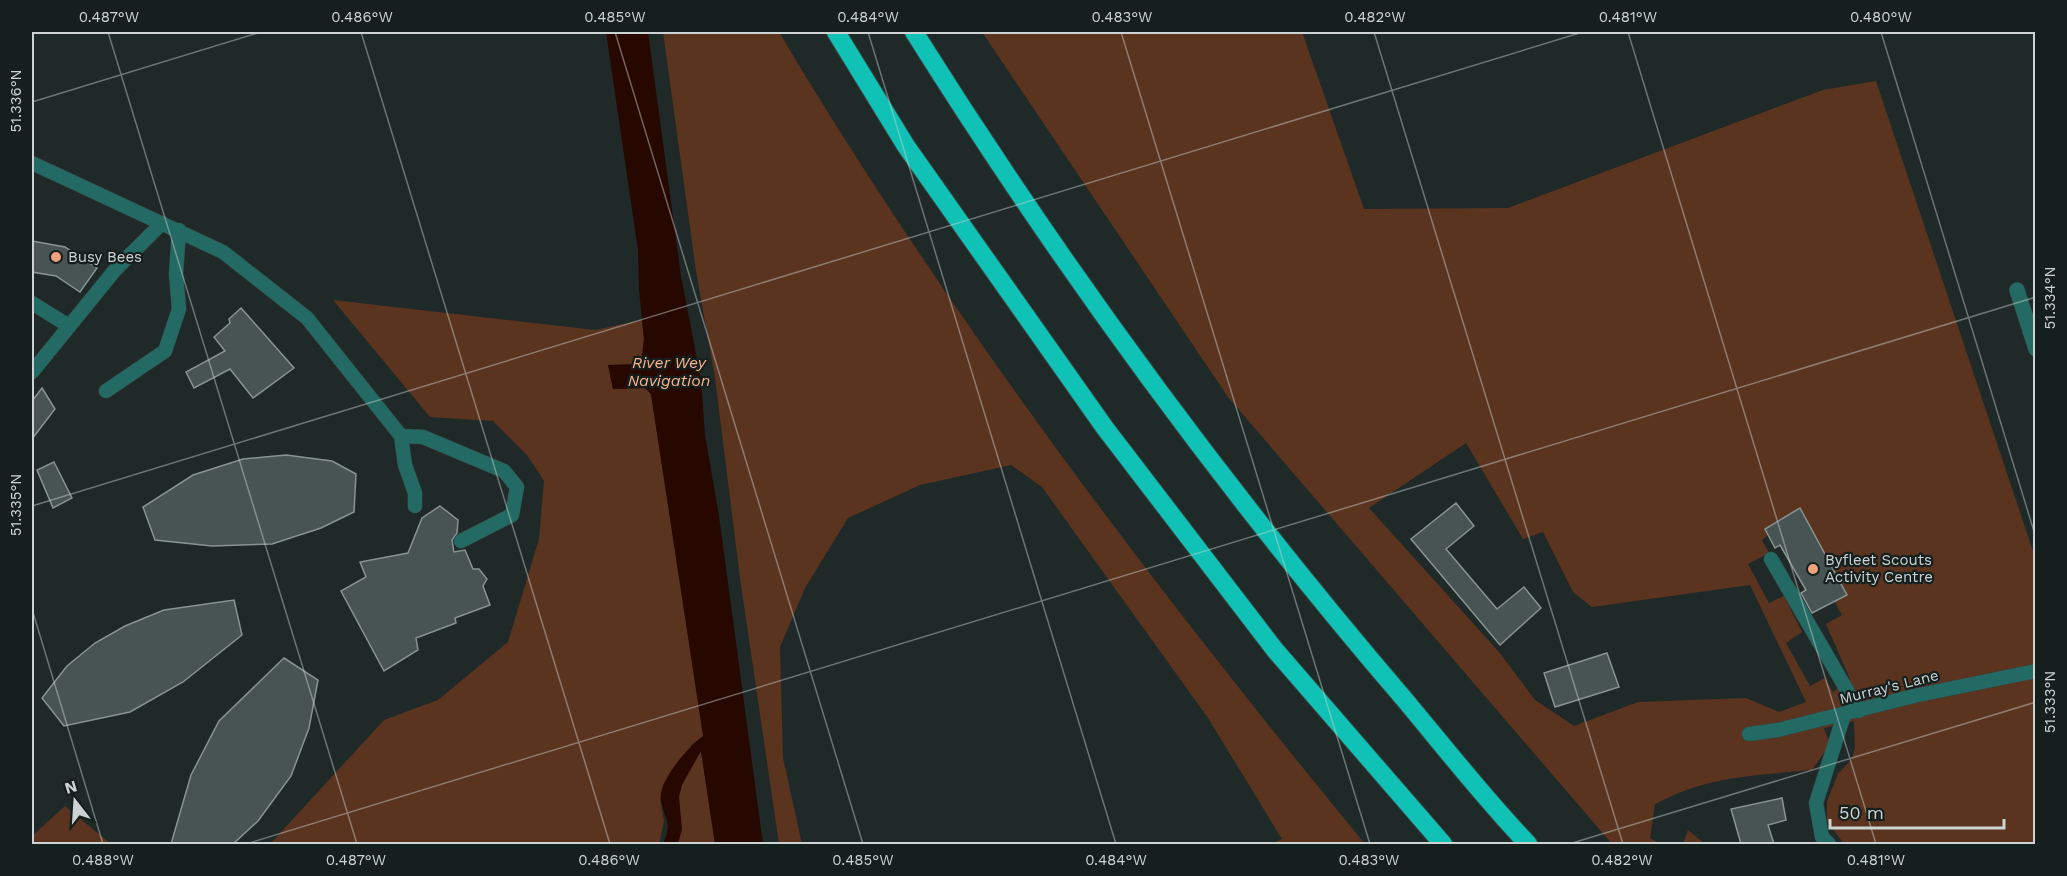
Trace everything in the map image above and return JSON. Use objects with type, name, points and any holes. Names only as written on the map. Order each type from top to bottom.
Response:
[{"type":"highway","points":[[836,32],[906,146],[1105,428],[1275,650],[1443,844]]},
{"type":"highway","points":[[914,32],[970,122],[1155,389],[1331,614],[1528,844]]},
{"type":"street","points":[[2017,290],[2031,321],[2036,349]]},
{"type":"lane","points":[[32,162],[224,252],[308,318],[401,436],[405,465],[415,493],[415,506]]},
{"type":"lane","points":[[32,372],[115,270],[162,223]]},
{"type":"lane","points":[[106,391],[165,351],[179,309],[176,274],[178,230]]},
{"type":"lane","points":[[32,303],[69,326]]},
{"type":"lane","points":[[401,436],[423,437],[504,471],[516,487],[512,515],[461,541]]},
{"type":"lane","points":[[1771,559],[1859,711]]},
{"type":"lane","name":"Murray's Lane","points":[[1749,734],[1844,715],[1914,696],[2036,670]]},
{"type":"lane","points":[[1829,844],[1822,837],[1816,804],[1844,715]]},
{"type":"shaded area","points":[[663,32],[779,32],[913,244],[1057,449],[1208,649],[1365,844],[1271,844],[1282,839],[1208,718],[1042,487],[1011,465],[920,485],[848,518],[805,588],[780,647],[783,758],[802,844],[779,844],[740,578],[715,378],[696,271]]},
{"type":"shaded area","points":[[982,32],[1302,32],[1364,209],[1508,208],[1823,90],[1876,81],[2035,557],[2035,844],[1844,844],[1827,821],[1827,801],[1838,774],[1851,760],[1855,749],[1854,721],[1824,728],[1830,744],[1812,770],[1732,778],[1675,794],[1655,804],[1650,838],[1660,844],[1612,844],[1228,397]],"holes":[[[1466,443],[1523,539],[1543,532],[1573,592],[1592,607],[1750,585],[1806,702],[1779,712],[1746,698],[1638,702],[1574,726],[1535,700],[1499,652],[1369,508]],[[1768,535],[1775,548],[1780,546],[1805,590],[1801,593],[1812,613],[1834,601],[1842,615],[1826,624],[1850,679],[1833,692],[1825,678],[1810,686],[1786,643],[1802,632],[1784,596],[1769,603],[1748,564],[1769,553],[1762,540]]]},
{"type":"shaded area","points":[[333,300],[595,330],[642,320],[644,339],[641,364],[608,365],[613,389],[645,388],[651,394],[704,737],[692,744],[660,799],[664,821],[659,844],[270,844],[384,720],[438,700],[508,642],[539,539],[544,481],[527,455],[493,421],[430,417]]},
{"type":"shaded area","points":[[701,751],[715,844],[677,844],[681,825],[679,797],[681,786]]},
{"type":"shaded area","points":[[65,806],[111,844],[32,844],[32,836]]},
{"type":"shaded area","points":[[1688,830],[1705,844],[1683,844]]},
{"type":"water","name":"River Wey Navigation","points":[[606,32],[648,32],[681,276],[701,380],[705,435],[719,516],[763,844],[715,844],[701,751],[682,785],[679,797],[682,829],[678,844],[663,844],[668,826],[661,792],[675,765],[703,736],[651,394],[645,388],[613,389],[608,365],[641,364],[644,339],[638,250]]},
{"type":"building","name":"Busy Bees","points":[[32,241],[65,247],[97,268],[80,292],[56,276],[32,272]]},
{"type":"building","points":[[241,308],[294,368],[253,398],[230,369],[194,388],[186,372],[225,351],[214,337],[230,323],[229,319]]},
{"type":"building","points":[[42,388],[55,409],[32,439],[32,401]]},
{"type":"building","points":[[286,455],[332,461],[356,474],[354,512],[321,528],[272,544],[212,546],[155,540],[143,507],[193,475],[243,459]]},
{"type":"building","points":[[54,462],[72,498],[53,508],[37,470]]},
{"type":"building","points":[[1456,503],[1474,526],[1446,549],[1497,609],[1524,587],[1541,608],[1500,645],[1411,539]]},
{"type":"building","points":[[440,506],[458,520],[457,533],[452,540],[454,552],[465,550],[473,569],[479,569],[487,579],[483,586],[490,605],[455,618],[456,623],[416,638],[418,650],[384,671],[341,591],[366,577],[360,562],[408,553],[422,518]]},
{"type":"building","name":"Byfleet Scouts Activity Centre","points":[[1800,508],[1847,595],[1812,613],[1801,593],[1806,590],[1780,545],[1775,548],[1765,529]]},
{"type":"building","points":[[234,600],[242,635],[183,682],[130,712],[64,726],[42,698],[67,666],[95,643],[125,626],[164,610]]},
{"type":"building","points":[[1607,653],[1619,687],[1555,707],[1544,673]]},
{"type":"building","points":[[284,658],[318,680],[309,728],[291,776],[258,821],[233,844],[171,844],[191,775],[219,721]]},
{"type":"building","points":[[1782,798],[1786,820],[1768,825],[1774,844],[1741,844],[1731,809]]},
{"type":"place","name":"Busy Bees","points":[[56,257]]},
{"type":"place","name":"Byfleet Scouts Activity Centre","points":[[1813,569]]}]
